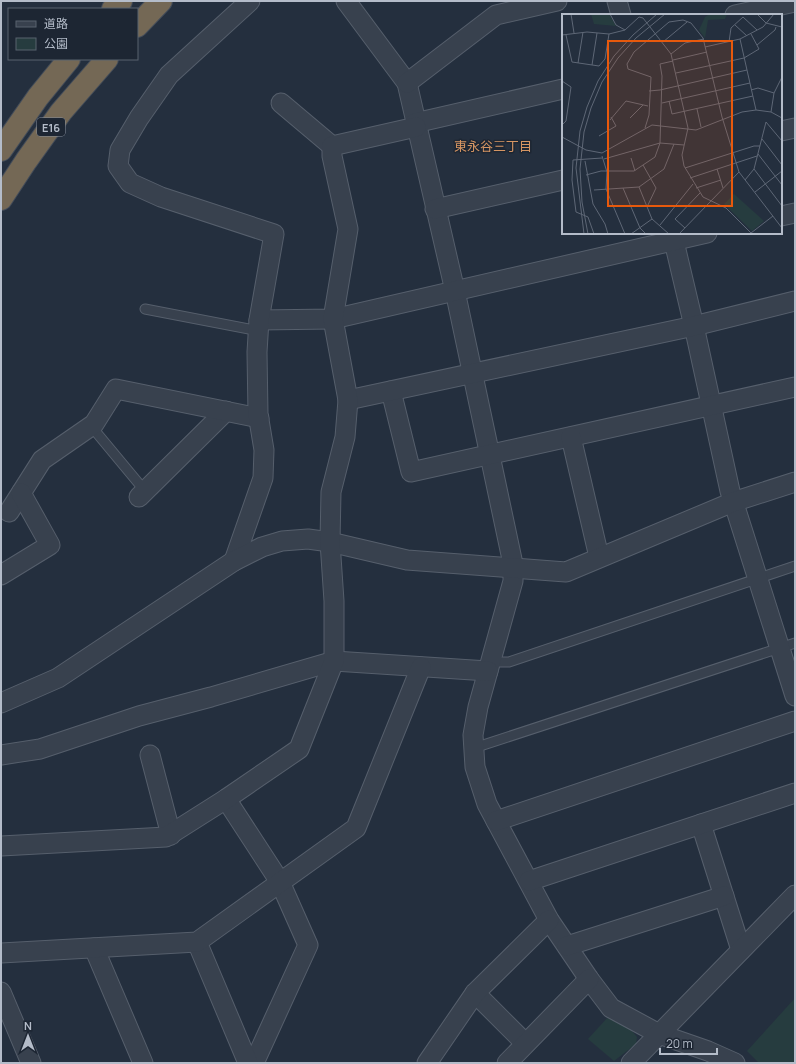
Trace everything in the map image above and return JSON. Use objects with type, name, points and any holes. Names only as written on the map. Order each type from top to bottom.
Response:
[{"type":"highway","points":[[138,25],[161,1]]},
{"type":"highway","name":"E16","points":[[1,150],[38,97],[68,60]]},
{"type":"highway","name":"E16","points":[[1,199],[61,112],[105,60]]},
{"type":"street","points":[[234,561],[263,478],[264,450],[259,418],[257,352],[259,326],[274,234],[161,197],[130,183],[118,166],[120,150],[139,118],[169,75],[250,1]]},
{"type":"street","points":[[407,83],[496,15],[558,1]]},
{"type":"street","points":[[617,1],[621,14]]},
{"type":"street","points":[[352,3],[407,83],[455,291],[513,568],[513,581],[478,707],[473,735],[475,767],[488,804],[549,920],[589,979],[612,1008],[659,1034],[708,1051],[735,1063]]},
{"type":"street","points":[[739,14],[785,3]]},
{"type":"street","points":[[332,146],[562,89]]},
{"type":"street","points":[[1,846],[166,837],[171,835],[299,749],[334,661],[334,601],[330,542],[331,492],[345,437],[348,400],[333,319],[348,229],[332,156],[332,146],[281,103]]},
{"type":"street","points":[[782,131],[795,128]]},
{"type":"street","points":[[435,209],[562,180]]},
{"type":"street","points":[[782,216],[795,213]]},
{"type":"street","points":[[259,326],[333,319],[455,291],[673,237],[698,234]]},
{"type":"street","points":[[673,237],[733,502],[757,578],[787,646],[795,696]]},
{"type":"street","points":[[348,400],[694,326],[795,301]]},
{"type":"street","points":[[391,391],[410,472],[795,388]]},
{"type":"street","points":[[9,512],[42,460],[91,426],[116,389],[259,418]]},
{"type":"street","points":[[142,494],[226,411]]},
{"type":"street","points":[[571,437],[599,557]]},
{"type":"street","points":[[1,703],[58,678],[234,561],[262,547],[282,541],[308,539],[330,542],[407,560],[566,572],[733,502],[795,482]]},
{"type":"street","points":[[1,575],[50,545],[21,493]]},
{"type":"street","points":[[1,755],[40,749],[141,721],[211,697],[334,661],[421,666],[490,666]]},
{"type":"street","points":[[1,953],[197,942],[356,828],[421,666]]},
{"type":"street","points":[[496,821],[795,721]]},
{"type":"street","points":[[150,755],[171,835]]},
{"type":"street","points":[[529,881],[795,793]]},
{"type":"street","points":[[226,799],[280,882],[308,945],[254,1063]]},
{"type":"street","points":[[701,824],[741,950]]},
{"type":"street","points":[[631,1063],[795,895]]},
{"type":"street","points":[[567,946],[724,896]]},
{"type":"street","points":[[427,1063],[475,993],[549,920]]},
{"type":"street","points":[[197,942],[248,1063]]},
{"type":"street","points":[[94,948],[143,1063]]},
{"type":"street","points":[[507,1063],[589,979]]},
{"type":"street","points":[[1,992],[31,1063]]},
{"type":"street","points":[[475,993],[525,1043]]},
{"type":"lane","points":[[145,309],[259,326]]},
{"type":"lane","points":[[91,426],[142,494]]},
{"type":"lane","points":[[490,666],[509,662],[795,566]]},
{"type":"lane","points":[[474,748],[787,646]]},
{"type":"green space","points":[[795,998],[795,1063],[759,1063],[747,1051]]},
{"type":"green space","points":[[609,1016],[632,1031],[637,1037],[636,1044],[614,1061],[588,1039]]},
{"type":"district","name":"東永谷三丁目","points":[[493,146]]}]
